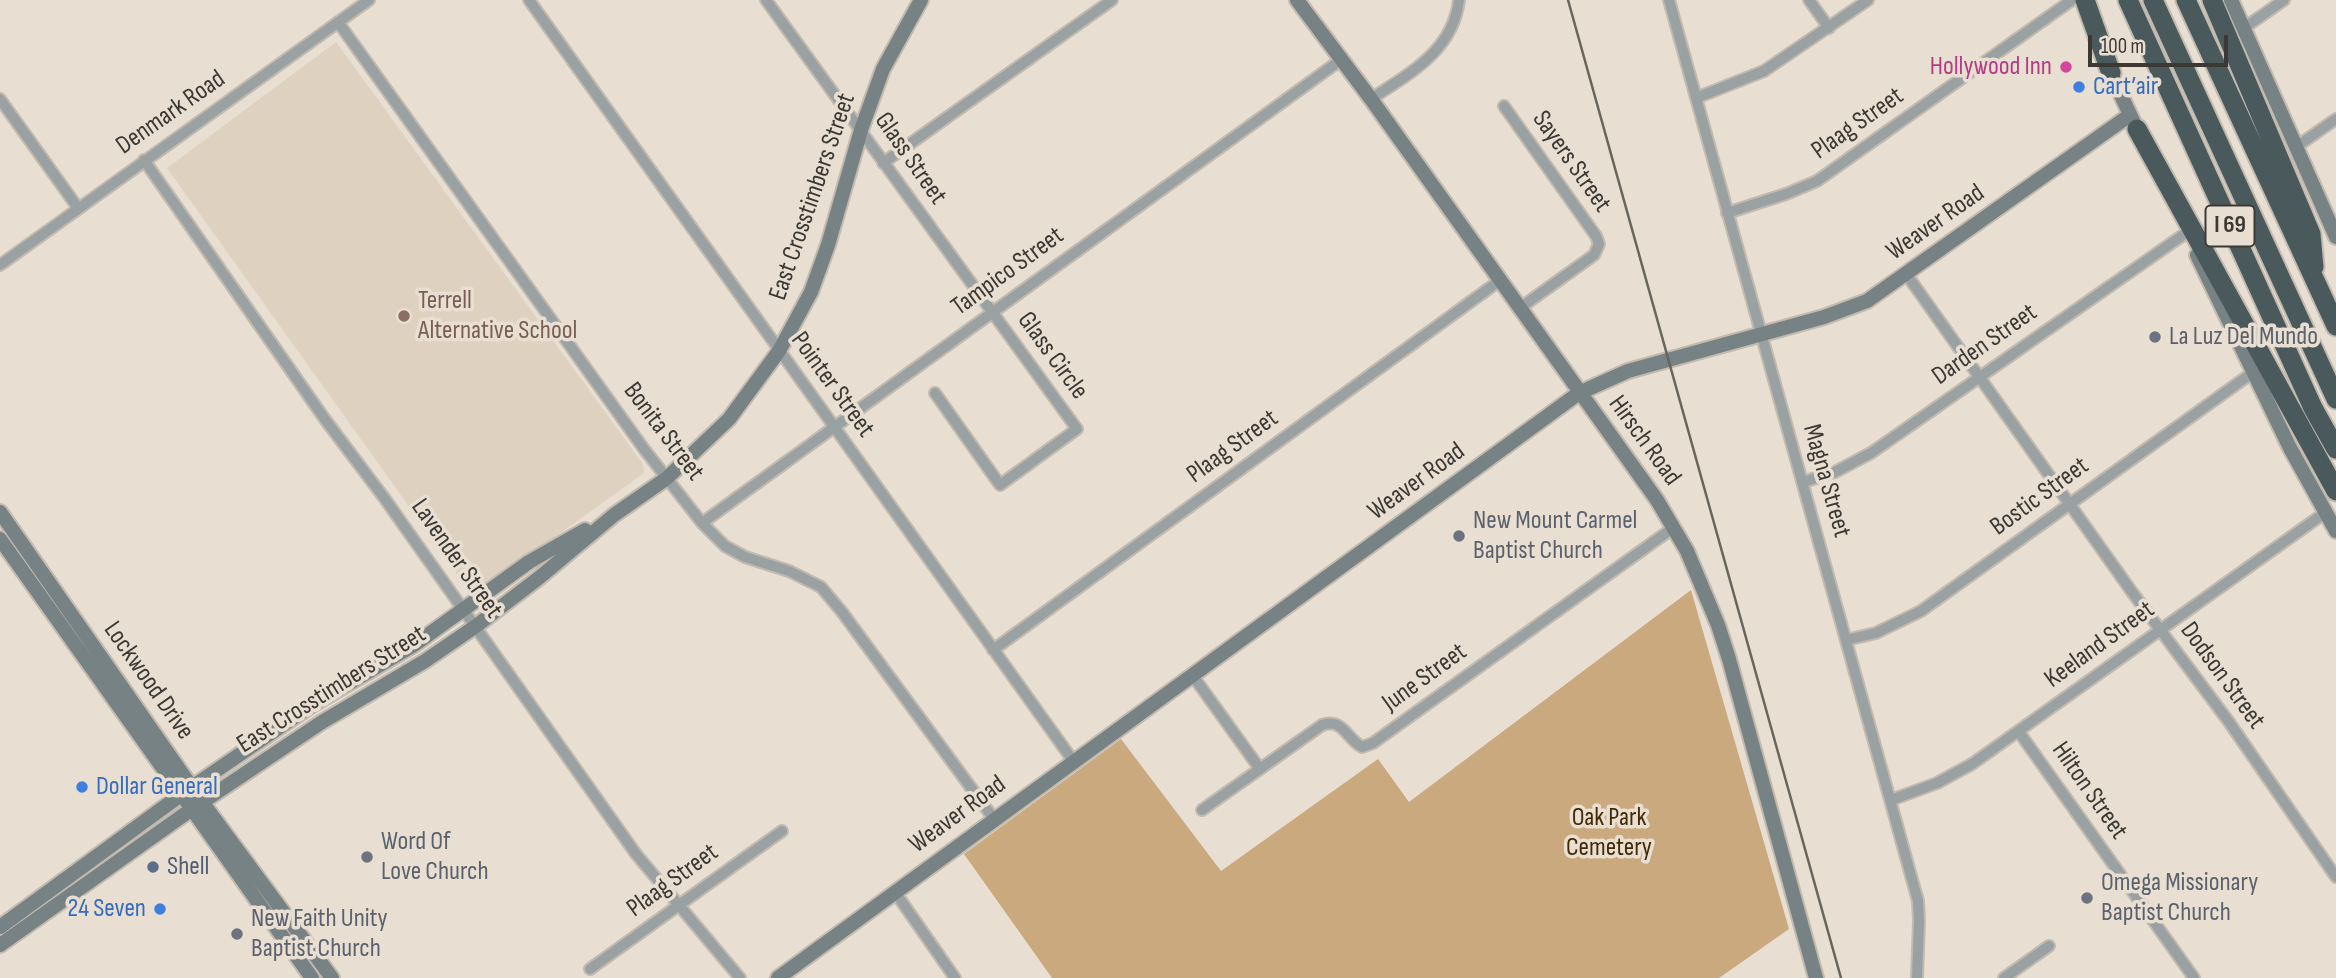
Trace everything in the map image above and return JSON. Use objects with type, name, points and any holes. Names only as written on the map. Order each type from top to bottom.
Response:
[{"type":"highway","points":[[2085,0],[2111,73]]},
{"type":"highway","name":"I 69","points":[[2128,0],[2312,408],[2336,449]]},
{"type":"highway","name":"I 69","points":[[2153,0],[2336,398]]},
{"type":"highway","name":"I 69","points":[[2186,0],[2336,326]]},
{"type":"highway","points":[[2212,0],[2311,234],[2316,286]]},
{"type":"highway","points":[[2134,122],[2336,491]]},
{"type":"main road","name":"East Crosstimbers Street","points":[[0,945],[197,805],[335,715],[425,661],[475,626],[540,577],[614,515],[667,478],[729,419],[779,351],[811,292],[828,245],[861,130],[883,69],[921,0]]},
{"type":"main road","name":"Hirsch Road","points":[[1297,0],[1371,99],[1657,500],[1688,551],[1729,659],[1816,978]]},
{"type":"main road","points":[[2078,0],[2252,373],[2336,531]]},
{"type":"main road","points":[[2231,0],[2336,237]]},
{"type":"main road","name":"Weaver Road","points":[[778,978],[1579,393],[1628,371],[1848,309],[1867,301],[2134,122]]},
{"type":"main road","name":"Lockwood Drive","points":[[0,512],[86,648]]},
{"type":"main road","name":"East Crosstimbers Street","points":[[0,926],[188,790],[327,697],[414,645],[529,562],[614,515]]},
{"type":"main road","name":"Lockwood Drive","points":[[0,539],[86,648],[188,790],[312,978]]},
{"type":"main road","points":[[327,697],[335,715]]},
{"type":"main road","name":"Lockwood Drive","points":[[197,805],[332,978]]},
{"type":"main road","points":[[289,946],[300,935]]},
{"type":"street","name":"Denmark Road","points":[[0,265],[369,0]]},
{"type":"street","name":"Pointer Street","points":[[529,0],[1074,762]]},
{"type":"street","name":"Glass Street","points":[[766,0],[991,311]]},
{"type":"street","points":[[883,163],[1112,0]]},
{"type":"street","points":[[1371,99],[1422,66],[1433,55],[1452,29],[1459,0]]},
{"type":"street","name":"Magna Street","points":[[1668,0],[1918,901],[1917,978]]},
{"type":"street","points":[[1809,0],[1829,28]]},
{"type":"street","points":[[1696,98],[1764,72],[1868,0]]},
{"type":"street","name":"Plaag Street","points":[[1727,213],[1817,181],[2072,0]]},
{"type":"street","points":[[2244,28],[2284,0]]},
{"type":"street","name":"Bonita Street","points":[[338,22],[644,449],[702,523],[725,547],[745,557],[789,571],[821,587],[994,820]]},
{"type":"street","name":"Tampico Street","points":[[702,523],[1342,59]]},
{"type":"street","points":[[0,99],[78,208]]},
{"type":"street","name":"Sayers Street","points":[[1504,106],[1599,244],[1594,255],[1520,308]]},
{"type":"street","points":[[2296,147],[2336,119]]},
{"type":"street","name":"Lavender Street","points":[[144,160],[324,418],[385,499],[636,854],[740,978]]},
{"type":"street","name":"Darden Street","points":[[1803,482],[1835,472],[1863,458],[2186,233]]},
{"type":"street","name":"Dodson Street","points":[[1907,275],[2336,877]]},
{"type":"street","name":"Plaag Street","points":[[993,650],[1499,281]]},
{"type":"street","name":"Glass Circle","points":[[935,393],[1000,485],[1077,429],[991,311]]},
{"type":"street","name":"Bostic Street","points":[[1846,640],[1876,633],[1921,611],[2252,373]]},
{"type":"street","name":"Keeland Street","points":[[1891,800],[1945,779],[2019,732],[2326,512]]},
{"type":"street","name":"June Street","points":[[1202,810],[1322,724],[1330,722],[1342,726],[1355,743],[1362,747],[1373,743],[1673,528]]},
{"type":"street","points":[[1192,676],[1260,769]]},
{"type":"street","name":"Hilton Street","points":[[2019,732],[2194,978]]},
{"type":"street","name":"Plaag Street","points":[[590,968],[782,831]]},
{"type":"street","points":[[895,892],[955,978]]},
{"type":"street","points":[[2004,978],[2049,946]]},
{"type":"shaded area","name":"Terrell Alternative School","points":[[336,42],[643,464],[644,473],[473,596],[167,168]]},
{"type":"green space","name":"Oak Park Cemetery","points":[[1691,590],[1789,929],[1719,978],[1052,978],[964,854],[1121,739],[1221,871],[1378,759],[1409,802]]},
{"type":"railway","points":[[1568,0],[1841,978]]},
{"type":"place","name":"Hollywood Inn","points":[[2066,67]]},
{"type":"place","name":"Cart’air","points":[[2079,87]]},
{"type":"place","name":"Terrell Alternative School","points":[[404,316]]},
{"type":"place","name":"La Luz Del Mundo","points":[[2155,337]]},
{"type":"place","name":"New Mount Carmel Baptist Church","points":[[1459,536]]},
{"type":"place","name":"Dollar General","points":[[82,787]]},
{"type":"place","name":"Word Of Love Church","points":[[367,857]]},
{"type":"place","name":"Shell","points":[[153,867]]},
{"type":"place","name":"Omega Missionary Baptist Church","points":[[2087,898]]},
{"type":"place","name":"24 Seven","points":[[160,909]]},
{"type":"place","name":"New Faith Unity Baptist Church","points":[[237,934]]}]
